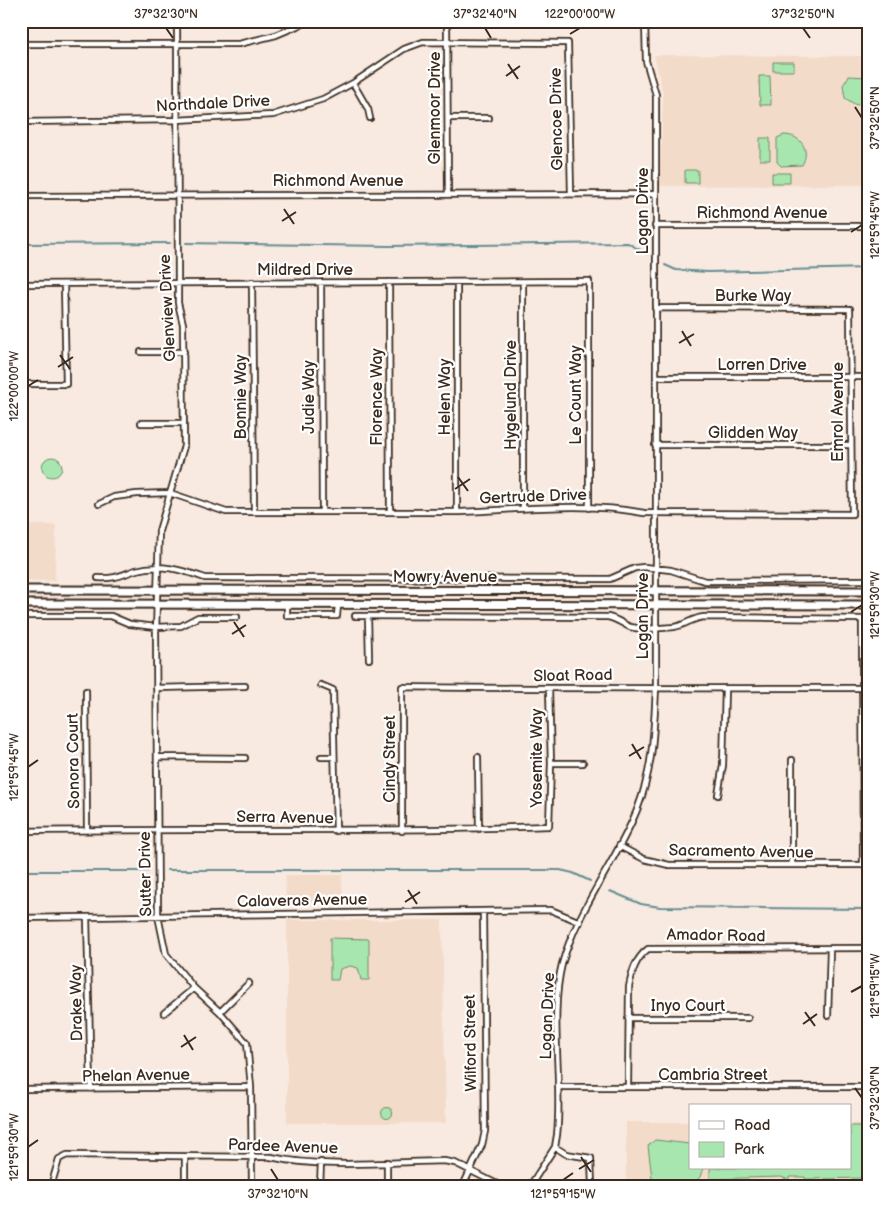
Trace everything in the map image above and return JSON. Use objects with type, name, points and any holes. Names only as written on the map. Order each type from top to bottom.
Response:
[{"type":"main road","name":"Mowry Avenue","points":[[21,590],[868,591]]},
{"type":"main road","name":"Mowry Avenue","points":[[21,604],[868,605]]},
{"type":"street","name":"Glenview Drive","points":[[157,590],[159,531],[184,446],[184,324],[178,303],[176,194],[177,21]]},
{"type":"street","points":[[21,44],[239,44],[276,35],[309,21]]},
{"type":"street","name":"Glenmoor Drive","points":[[447,21],[448,194]]},
{"type":"street","name":"Logan Drive","points":[[530,1186],[555,1148],[558,1122],[559,981],[563,963],[580,922],[637,810],[650,766],[656,687],[656,94],[646,61],[645,21]]},
{"type":"street","name":"Northdale Drive","points":[[21,122],[176,120],[273,115],[323,99],[353,83],[411,45],[424,42],[447,41],[568,43]]},
{"type":"street","name":"Glencoe Drive","points":[[568,43],[571,194]]},
{"type":"street","points":[[353,83],[368,109],[370,118]]},
{"type":"street","points":[[448,118],[489,118]]},
{"type":"street","name":"Richmond Avenue","points":[[21,196],[176,194],[655,194]]},
{"type":"street","name":"Richmond Avenue","points":[[655,226],[868,226]]},
{"type":"street","name":"Bonnie Way","points":[[252,282],[254,512]]},
{"type":"street","name":"Judie Way","points":[[321,282],[322,512]]},
{"type":"street","name":"Florence Way","points":[[389,282],[390,511]]},
{"type":"street","name":"Helen Way","points":[[457,282],[457,512]]},
{"type":"street","name":"Hygelund Drive","points":[[523,282],[523,509]]},
{"type":"street","name":"Mildred Drive","points":[[21,284],[588,282]]},
{"type":"street","name":"Le Count Way","points":[[588,282],[589,508]]},
{"type":"street","points":[[21,384],[66,384],[64,284]]},
{"type":"street","name":"Burke Way","points":[[655,308],[850,310]]},
{"type":"street","name":"Emrol Avenue","points":[[850,310],[852,514]]},
{"type":"street","points":[[141,352],[184,352]]},
{"type":"street","name":"Lorren Drive","points":[[656,376],[868,377]]},
{"type":"street","points":[[140,423],[184,423]]},
{"type":"street","name":"Glidden Way","points":[[655,445],[851,445]]},
{"type":"street","name":"Gertrude Drive","points":[[99,504],[114,497],[170,493],[226,512],[457,512],[623,508],[644,513],[852,514]]},
{"type":"street","name":"Mowry Avenue","points":[[98,578],[114,579],[137,570],[159,567],[185,570],[205,578],[610,579],[635,568],[655,568],[684,573],[705,581],[868,580]]},
{"type":"street","name":"Sutter Drive","points":[[157,590],[158,916],[166,954],[194,988],[220,1012],[247,1043],[251,1087],[252,1186]]},
{"type":"street","points":[[287,605],[287,616],[337,616],[338,605]]},
{"type":"street","points":[[21,616],[111,616],[130,624],[156,628],[175,627],[198,618],[237,616]]},
{"type":"street","points":[[355,616],[608,617],[631,627],[675,627],[688,624],[694,618],[704,617],[862,619],[866,724],[866,866]]},
{"type":"street","points":[[368,616],[369,659]]},
{"type":"street","points":[[321,685],[333,690],[336,831]]},
{"type":"street","points":[[156,688],[245,686]]},
{"type":"street","name":"Sloat Road","points":[[402,687],[549,689],[656,687],[864,688]]},
{"type":"street","name":"Cindy Street","points":[[402,687],[402,831]]},
{"type":"street","points":[[718,795],[723,765],[725,688]]},
{"type":"street","name":"Yosemite Way","points":[[549,689],[551,763],[549,826]]},
{"type":"street","name":"Sonora Court","points":[[86,691],[87,830]]},
{"type":"street","points":[[158,757],[245,758]]},
{"type":"street","points":[[321,757],[334,758]]},
{"type":"street","points":[[478,757],[479,829]]},
{"type":"street","points":[[792,760],[792,865]]},
{"type":"street","points":[[551,763],[583,764]]},
{"type":"street","name":"Serra Avenue","points":[[21,831],[402,831],[549,826]]},
{"type":"street","name":"Sacramento Avenue","points":[[619,846],[644,858],[669,865],[866,866]]},
{"type":"street","name":"Calaveras Avenue","points":[[21,918],[551,910],[580,922]]},
{"type":"street","name":"Wilford Street","points":[[463,1186],[482,1145],[485,1130],[483,912]]},
{"type":"street","name":"Drake Way","points":[[87,917],[91,1089]]},
{"type":"street","name":"Amador Road","points":[[628,1087],[628,1018],[632,971],[641,954],[648,949],[868,948]]},
{"type":"street","points":[[828,1016],[830,949]]},
{"type":"street","points":[[220,1012],[250,983]]},
{"type":"street","points":[[164,1013],[194,988]]},
{"type":"street","name":"Inyo Court","points":[[628,1018],[748,1018]]},
{"type":"street","name":"Phelan Avenue","points":[[21,1089],[251,1087]]},
{"type":"street","name":"Cambria Street","points":[[558,1088],[868,1087]]},
{"type":"street","points":[[555,1148],[566,1154],[591,1158],[592,1186]]},
{"type":"street","name":"Pardee Avenue","points":[[51,1186],[59,1159],[67,1155],[252,1157],[321,1162],[444,1161],[455,1163],[501,1186]]},
{"type":"street","points":[[185,1186],[186,1157]]},
{"type":"street","points":[[320,1186],[321,1162]]},
{"type":"street","points":[[386,1186],[387,1162]]},
{"type":"shaded area","points":[[654,55],[868,56],[868,185],[660,186],[663,94]]},
{"type":"shaded area","points":[[21,525],[56,525],[55,581],[21,580]]},
{"type":"shaded area","points":[[285,875],[342,875],[343,903],[286,903]]},
{"type":"shaded area","points":[[287,920],[442,920],[446,1123],[287,1123]]},
{"type":"shaded area","points":[[626,1122],[689,1122],[689,1170],[852,1170],[852,1123],[868,1123],[868,1186],[626,1186]]},
{"type":"green space","points":[[773,62],[794,62],[794,71],[773,71]]},
{"type":"green space","points":[[759,76],[770,76],[771,105],[760,105]]},
{"type":"green space","points":[[849,76],[868,77],[868,102],[856,105],[845,98],[843,85]]},
{"type":"green space","points":[[784,135],[795,138],[803,144],[805,159],[802,165],[781,166],[777,162],[777,138]]},
{"type":"green space","points":[[760,138],[770,138],[770,160],[760,160]]},
{"type":"green space","points":[[685,170],[698,170],[698,183],[685,183]]},
{"type":"green space","points":[[772,173],[790,173],[790,183],[772,183]]},
{"type":"green space","points":[[48,457],[56,457],[62,463],[62,471],[56,477],[48,477],[42,471],[42,463]]},
{"type":"green space","points":[[330,938],[369,939],[369,980],[361,980],[358,968],[350,966],[340,969],[338,980],[330,980]]},
{"type":"green space","points":[[387,1107],[393,1113],[387,1119],[381,1113]]},
{"type":"green space","points":[[852,1126],[868,1126],[868,1178],[805,1179],[805,1177],[789,1177],[789,1180],[781,1177],[710,1179],[710,1170],[852,1170]]},
{"type":"green space","points":[[655,1140],[689,1144],[689,1170],[702,1170],[700,1177],[691,1186],[653,1186],[648,1146]]},
{"type":"waterway","points":[[21,244],[170,243]]},
{"type":"waterway","points":[[186,243],[388,246],[628,243],[647,254]]},
{"type":"waterway","points":[[665,265],[676,270],[708,272],[868,268]]},
{"type":"waterway","points":[[167,870],[560,870],[573,873],[590,881]]},
{"type":"waterway","points":[[21,871],[148,871]]},
{"type":"waterway","points":[[610,891],[641,904],[660,907],[868,909]]}]
